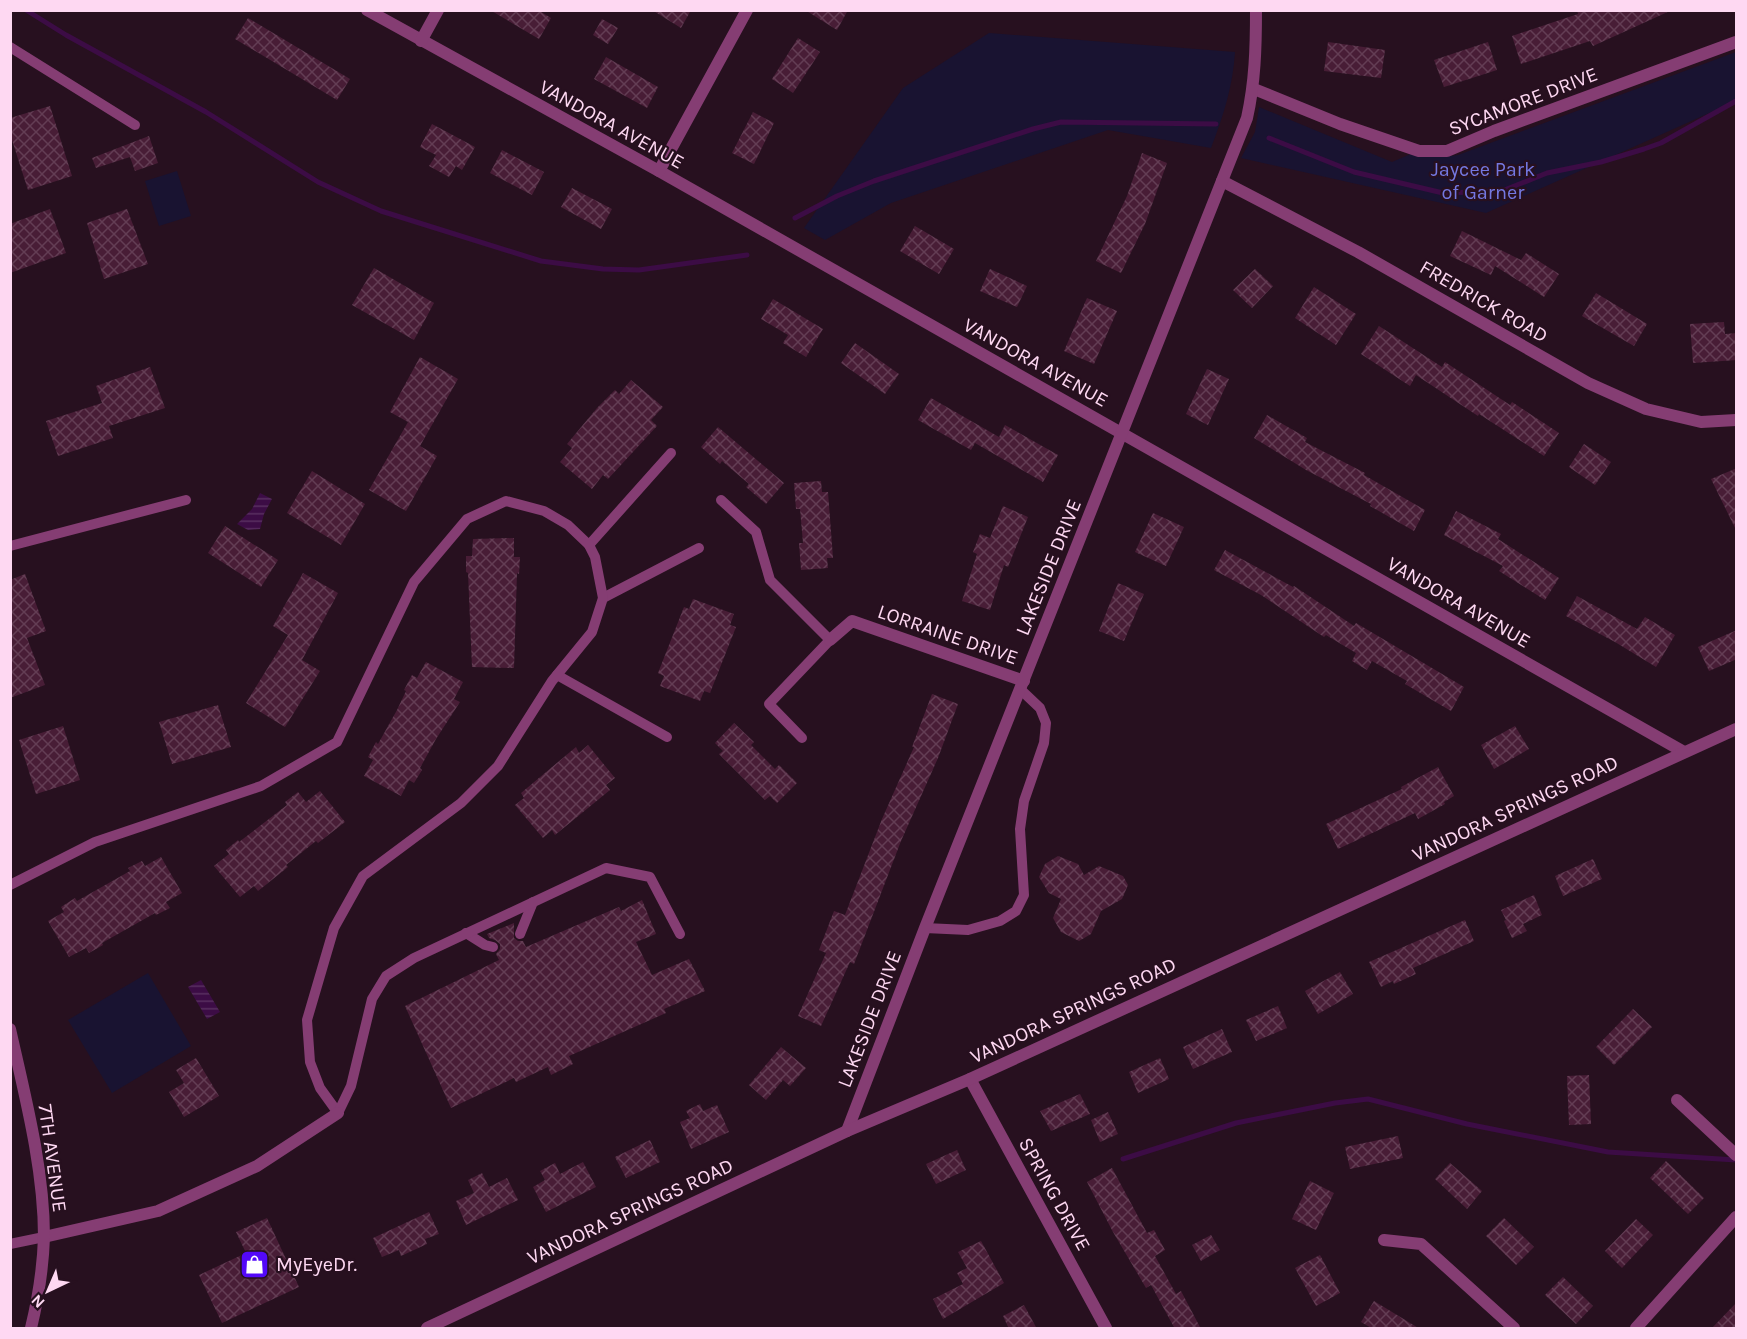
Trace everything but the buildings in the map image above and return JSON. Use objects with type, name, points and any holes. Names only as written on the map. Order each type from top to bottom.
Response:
[{"type":"street","name":"VANDORA AVENUE","points":[[367,10],[659,171],[1684,752]]},
{"type":"street","points":[[421,41],[438,10]]},
{"type":"street","points":[[659,171],[747,10]]},
{"type":"street","name":"LAKESIDE DRIVE","points":[[847,1131],[925,928],[1247,118],[1254,89],[1256,10]]},
{"type":"street","name":"SYCAMORE DRIVE","points":[[1254,89],[1340,124],[1419,151],[1447,151],[1494,131],[1737,42]]},
{"type":"street","name":"FREDRICK ROAD","points":[[1222,181],[1358,252],[1588,383],[1646,409],[1690,420],[1701,422],[1737,420]]},
{"type":"street","name":"LORRAINE DRIVE","points":[[830,640],[852,621],[1023,685]]},
{"type":"street","name":"VANDORA SPRINGS ROAD","points":[[427,1329],[847,1131],[970,1079],[1737,729]]},
{"type":"street","name":"7TH AVENUE","points":[[11,1034],[34,1146],[44,1237],[42,1265],[31,1329]]},
{"type":"street","name":"SPRING DRIVE","points":[[970,1079],[1106,1329]]},
{"type":"street","points":[[1677,1100],[1737,1155]]},
{"type":"street","points":[[44,1237],[158,1211],[256,1166],[338,1113]]},
{"type":"street","points":[[1636,1329],[1737,1217]]},
{"type":"street","points":[[1384,1240],[1421,1244],[1514,1329]]},
{"type":"lane","points":[[10,47],[135,125]]},
{"type":"lane","points":[[590,545],[671,453]]},
{"type":"lane","points":[[10,546],[186,500]]},
{"type":"lane","points":[[722,500],[756,532],[770,580],[830,640],[769,704],[802,738]]},
{"type":"lane","points":[[10,885],[95,842],[261,786],[337,742],[414,582],[466,519],[506,501],[544,511],[568,525],[590,545],[595,557],[603,598],[592,632],[557,675],[498,766],[461,803],[363,876],[334,928],[307,1020],[310,1062],[320,1088],[338,1113],[351,1086],[372,999],[386,976],[414,958],[606,868],[650,877],[680,934]]},
{"type":"lane","points":[[603,598],[699,548]]},
{"type":"lane","points":[[557,675],[667,737]]},
{"type":"lane","points":[[925,928],[968,930],[1000,921],[1016,911],[1024,895],[1022,820],[1024,801],[1044,743],[1046,723],[1041,708],[1023,685]]},
{"type":"lane","points":[[520,934],[533,902]]},
{"type":"lane","points":[[466,933],[485,945],[493,947]]},
{"type":"lane","points":[[10,1244],[44,1237]]},
{"type":"green space","points":[[989,33],[1235,52],[1227,101],[1211,148],[1108,130],[891,203],[825,240],[804,228],[903,88]]},
{"type":"green space","name":"Jaycee Park of Garner","points":[[1736,52],[1736,101],[1486,213],[1241,158],[1255,132],[1259,107],[1392,162],[1413,153],[1443,157],[1458,155]]},
{"type":"green space","points":[[177,171],[191,216],[159,226],[145,181]]},
{"type":"green space","points":[[148,973],[191,1046],[112,1093],[68,1020]]},
{"type":"shaded area","points":[[260,493],[272,499],[264,514],[260,529],[248,530],[237,524],[252,509]]},
{"type":"shaded area","points":[[201,980],[220,1012],[207,1019],[188,987]]},
{"type":"waterway","points":[[26,10],[66,35],[206,112],[318,182],[381,211],[541,261],[603,269],[639,270],[747,255]]},
{"type":"waterway","points":[[1269,138],[1354,172],[1443,193],[1502,191],[1547,173],[1601,162],[1661,143],[1736,101]]},
{"type":"waterway","points":[[795,218],[837,196],[874,181],[1061,122],[1216,124]]},
{"type":"waterway","points":[[1123,1159],[1236,1123],[1335,1103],[1368,1099],[1467,1124],[1608,1152],[1736,1160]]},
{"type":"place","name":"MyEyeDr.","points":[[255,1264]]}]
